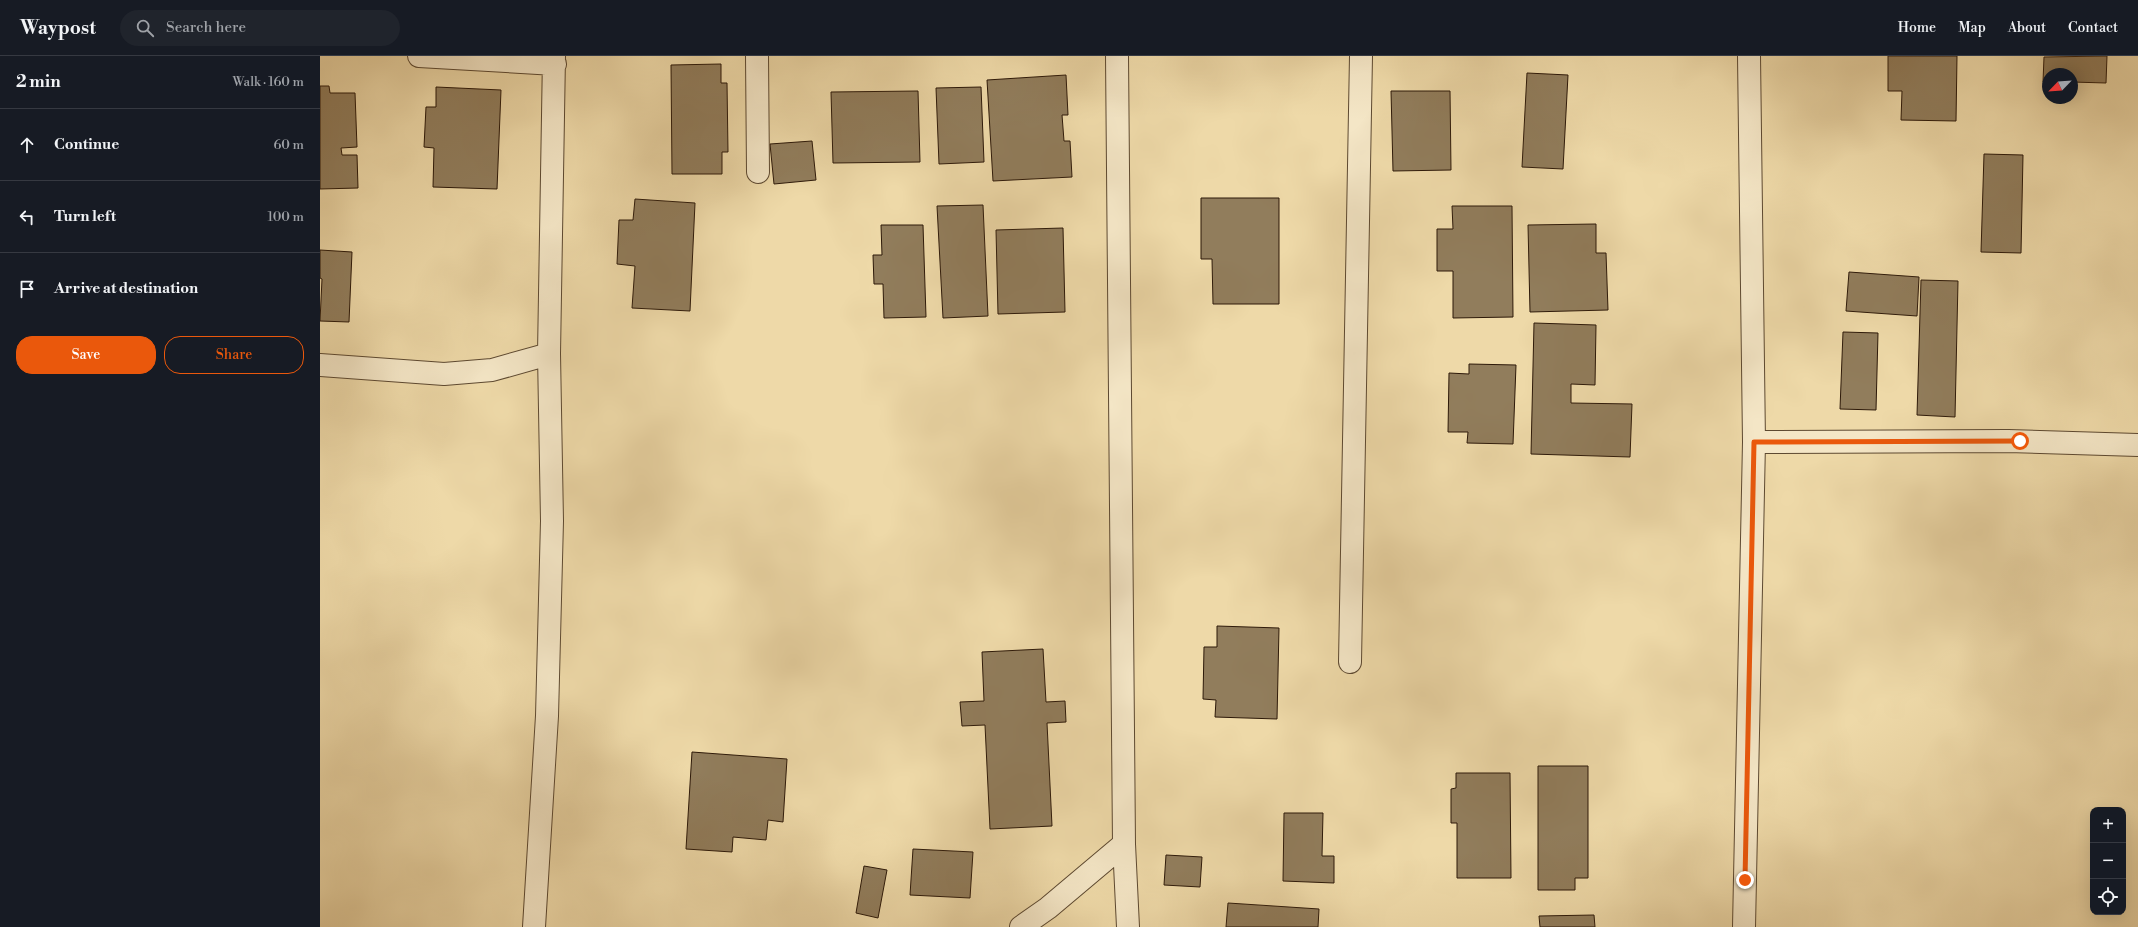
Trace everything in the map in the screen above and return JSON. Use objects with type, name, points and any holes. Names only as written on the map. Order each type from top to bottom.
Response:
[{"type":"street","points":[[419,56],[554,60],[549,354],[552,521],[548,716],[534,927]]},
{"type":"street","points":[[757,56],[758,172]]},
{"type":"street","points":[[1117,56],[1124,844],[1128,927]]},
{"type":"street","points":[[1350,662],[1361,56]]},
{"type":"street","points":[[1744,927],[1754,442],[1749,56]]},
{"type":"street","points":[[320,365],[444,374],[492,370],[549,354]]},
{"type":"street","points":[[1754,442],[2008,441],[2138,445]]},
{"type":"street","points":[[1021,927],[1048,908],[1124,844]]},
{"type":"building","points":[[1888,56],[1957,56],[1956,121],[1901,120],[1902,91],[1888,91]]},
{"type":"building","points":[[2107,56],[2106,83],[2078,82],[2078,68],[2044,68],[2044,57]]},
{"type":"building","points":[[721,64],[721,83],[727,83],[728,152],[722,152],[722,174],[672,174],[671,65]]},
{"type":"building","points":[[1527,73],[1568,75],[1563,169],[1522,167]]},
{"type":"building","points":[[1066,75],[1068,115],[1062,115],[1064,141],[1070,141],[1072,177],[993,181],[987,80]]},
{"type":"building","points":[[320,86],[329,86],[330,93],[355,93],[357,147],[341,148],[342,155],[357,155],[358,188],[320,189]]},
{"type":"building","points":[[436,87],[501,90],[497,189],[433,187],[434,148],[424,147],[426,107],[436,107]]},
{"type":"building","points":[[981,87],[984,162],[939,164],[936,88]]},
{"type":"building","points":[[918,91],[920,162],[833,163],[831,92]]},
{"type":"building","points":[[1391,91],[1450,91],[1451,170],[1393,171]]},
{"type":"building","points":[[812,141],[816,180],[774,184],[770,144]]},
{"type":"building","points":[[1984,154],[2023,155],[2021,253],[1981,252]]},
{"type":"building","points":[[1201,198],[1279,198],[1279,304],[1213,304],[1212,259],[1201,259]]},
{"type":"building","points":[[635,199],[695,203],[690,311],[632,308],[635,266],[617,264],[619,220],[633,220]]},
{"type":"building","points":[[983,205],[988,316],[943,318],[937,206]]},
{"type":"building","points":[[1452,206],[1512,206],[1513,317],[1453,318],[1453,271],[1437,271],[1437,229],[1453,229]]},
{"type":"building","points":[[1596,224],[1596,253],[1606,253],[1608,310],[1530,312],[1528,225]]},
{"type":"building","points":[[881,225],[923,225],[926,317],[884,318],[883,284],[874,284],[873,255],[882,255]]},
{"type":"building","points":[[1063,228],[1065,312],[998,314],[996,230]]},
{"type":"building","points":[[320,250],[352,252],[349,322],[320,321],[322,279],[320,278]]},
{"type":"building","points":[[1849,272],[1919,277],[1917,316],[1846,311]]},
{"type":"building","points":[[1921,280],[1958,281],[1955,417],[1917,415]]},
{"type":"building","points":[[1534,323],[1596,325],[1595,385],[1571,384],[1571,403],[1632,404],[1630,457],[1531,454]]},
{"type":"building","points":[[1843,332],[1878,333],[1876,410],[1840,409]]},
{"type":"building","points":[[1469,364],[1516,365],[1513,444],[1467,443],[1468,432],[1448,432],[1449,373],[1469,374]]},
{"type":"building","points":[[1217,626],[1279,628],[1277,719],[1215,717],[1216,700],[1203,699],[1204,647],[1217,647]]},
{"type":"building","points":[[1043,649],[1046,702],[1065,701],[1066,722],[1047,723],[1052,826],[990,829],[985,725],[962,726],[960,702],[984,701],[982,652]]},
{"type":"building","points":[[692,752],[787,759],[783,822],[768,820],[766,840],[733,837],[732,852],[686,849]]},
{"type":"building","points":[[1538,766],[1588,766],[1588,878],[1575,878],[1575,890],[1538,890]]},
{"type":"building","points":[[1456,773],[1510,773],[1511,878],[1457,878],[1457,823],[1451,823],[1451,789],[1456,788]]},
{"type":"building","points":[[1284,813],[1323,813],[1322,856],[1334,856],[1334,883],[1283,881]]},
{"type":"building","points":[[913,849],[973,852],[970,898],[910,895]]},
{"type":"building","points":[[1166,855],[1202,857],[1200,887],[1164,885]]},
{"type":"building","points":[[864,866],[887,870],[878,918],[856,913]]},
{"type":"building","points":[[1228,903],[1319,909],[1318,927],[1226,927]]},
{"type":"building","points":[[1594,915],[1595,927],[1540,927],[1539,916]]},
{"type":"route","points":[[1745,880],[1754,442],[1889,443],[2020,441]]}]
